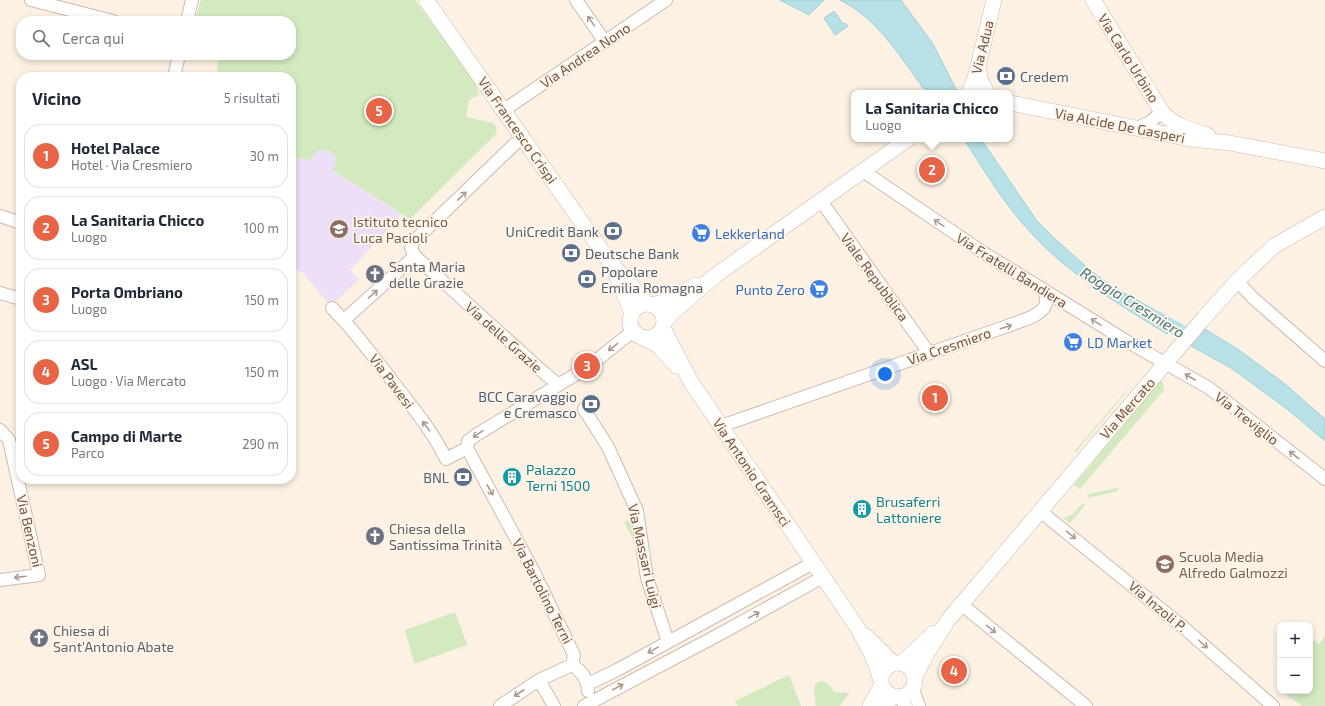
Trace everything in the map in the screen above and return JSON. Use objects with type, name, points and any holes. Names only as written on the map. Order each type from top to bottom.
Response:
[{"type":"street","points":[[31,0],[93,16]]},
{"type":"street","points":[[188,16],[192,0]]},
{"type":"street","name":"Via Francesco Crispi","points":[[426,0],[523,136],[610,262]]},
{"type":"street","points":[[576,0],[605,42]]},
{"type":"street","name":"Via Andrea Nono","points":[[504,110],[666,0]]},
{"type":"street","name":"Via Adua","points":[[970,90],[978,65],[994,0]]},
{"type":"street","name":"Via Carlo Urbino","points":[[1093,0],[1162,112],[1150,122],[1137,128]]},
{"type":"street","points":[[175,72],[178,60]]},
{"type":"street","points":[[978,65],[980,79],[986,90]]},
{"type":"street","name":"Via Alcide De Gasperi","points":[[1013,104],[1191,139],[1230,143],[1325,161]]},
{"type":"street","name":"Via Alcide De Gasperi","points":[[1162,112],[1175,123],[1230,143]]},
{"type":"street","points":[[344,320],[415,256],[411,248],[413,242],[523,136]]},
{"type":"street","points":[[716,274],[663,302],[636,308],[630,318],[632,329],[639,337],[645,339],[656,336],[672,313],[716,274],[904,142]]},
{"type":"street","name":"Via Fratelli Bandiera","points":[[862,171],[984,254],[1128,342],[1171,357]]},
{"type":"street","name":"Viale Repubblica","points":[[820,201],[929,353]]},
{"type":"street","points":[[0,216],[16,221]]},
{"type":"street","name":"Via Mercato","points":[[914,683],[926,655],[948,620],[1203,319],[1237,281],[1274,246],[1325,217]]},
{"type":"street","name":"Via delle Grazie","points":[[415,256],[558,384]]},
{"type":"street","points":[[610,262],[650,305],[658,308],[661,312],[664,326]]},
{"type":"street","points":[[610,262],[632,313]]},
{"type":"street","points":[[1237,281],[1253,298],[1325,361]]},
{"type":"street","name":"Via Cresmiero","points":[[721,426],[1016,323],[1039,313],[1044,308],[1046,302],[1044,290]]},
{"type":"street","points":[[0,293],[16,298]]},
{"type":"street","name":"Via Pavesi","points":[[332,308],[344,320],[373,356],[438,441],[446,459],[469,452]]},
{"type":"street","name":"Via Antonio Gramsci","points":[[664,326],[691,382]]},
{"type":"street","points":[[469,452],[468,441],[558,384],[588,367],[628,335],[632,329]]},
{"type":"street","name":"Via Antonio Gramsci","points":[[645,339],[656,344],[691,382],[857,627],[872,655],[882,683]]},
{"type":"street","name":"Via Treviglio","points":[[1171,357],[1325,479]]},
{"type":"street","name":"Via Massari Luigi","points":[[584,410],[608,447],[637,512],[647,578],[668,642]]},
{"type":"street","name":"Via Benzoni","points":[[0,430],[9,440],[16,472]]},
{"type":"street","name":"Via Bartolino Terni","points":[[469,452],[534,572],[574,655],[572,665]]},
{"type":"street","name":"Via Benzoni","points":[[0,580],[39,575],[19,484]]},
{"type":"street","name":"Via Inzoli P.","points":[[1040,511],[1184,627],[1273,706]]},
{"type":"street","points":[[588,684],[617,670],[813,563]]},
{"type":"street","points":[[583,706],[720,634],[823,577]]},
{"type":"street","points":[[961,604],[1086,706]]},
{"type":"street","name":"Via Mercato","points":[[898,663],[948,620]]},
{"type":"street","name":"Via Antonio Gramsci","points":[[857,627],[898,663]]},
{"type":"street","points":[[870,706],[882,683],[884,670],[888,666],[898,663],[910,667],[913,672],[918,706]]},
{"type":"street","points":[[500,706],[539,680],[572,665],[578,669],[588,684],[588,695],[583,706]]},
{"type":"street","points":[[539,680],[554,706]]},
{"type":"street","points":[[882,683],[885,690],[895,701],[909,693],[914,683]]},
{"type":"shaded area","name":"Istituto tecnico Luca Pacioli","points":[[320,150],[332,153],[336,159],[335,167],[332,171],[402,214],[350,270],[359,279],[331,306],[302,272],[296,270],[296,158],[312,160],[314,153]]},
{"type":"green space","points":[[201,0],[415,0],[475,81],[479,95],[469,100],[466,117],[494,123],[497,130],[496,134],[410,219],[332,170],[335,167],[336,159],[330,152],[323,150],[317,152],[314,154],[312,160],[296,158],[296,72],[217,72],[218,60],[296,60],[296,16],[196,16]]},
{"type":"green space","points":[[1161,380],[1164,385],[1163,391],[1080,489],[1074,485]]},
{"type":"green space","points":[[1128,390],[1076,452],[1074,452],[1126,391]]},
{"type":"green space","points":[[1120,487],[1117,491],[1092,497],[1091,499],[1087,496],[1090,494]]},
{"type":"green space","points":[[1083,503],[1085,505],[1070,523],[1064,519],[1065,517],[1073,514]]},
{"type":"green space","points":[[631,519],[636,546],[624,522]]},
{"type":"green space","points":[[455,612],[467,645],[414,664],[405,630]]},
{"type":"green space","points":[[1325,636],[1325,706],[1302,706],[1285,694],[1313,694],[1313,640],[1319,644]]},
{"type":"green space","points":[[789,675],[801,706],[738,706],[735,701]]},
{"type":"green space","points":[[821,681],[827,683],[835,692],[849,693],[840,706],[816,706],[814,691],[815,684]]},
{"type":"water","points":[[780,0],[824,0],[809,15]]},
{"type":"water","points":[[840,0],[901,0],[933,44],[956,90],[928,90],[923,88],[877,27],[853,8]]},
{"type":"water","points":[[834,11],[843,24],[845,23],[848,26],[835,35],[824,18]]},
{"type":"water","name":"Roggia Cresmiero","points":[[966,142],[983,142],[1037,221],[1090,270],[1110,285],[1178,323],[1167,334],[1080,277],[1063,264],[1033,235],[996,189]]},
{"type":"water","name":"Roggia Cresmiero","points":[[1205,329],[1239,350],[1285,384],[1325,419],[1325,441],[1287,409],[1231,368],[1191,346]]},
{"type":"waterway","name":"Roggia Cresmiero","points":[[1157,318],[1198,341]]},
{"type":"place","name":"Credem","points":[[1006,76]]},
{"type":"place","name":"Campo di Marte","points":[[379,111]]},
{"type":"place","name":"La Sanitaria Chicco","points":[[932,170]]},
{"type":"place","name":"Istituto tecnico Luca Pacioli","points":[[339,229]]},
{"type":"place","name":"UniCredit Bank","points":[[613,231]]},
{"type":"place","name":"Lekkerland","points":[[701,233]]},
{"type":"place","name":"Deutsche Bank","points":[[571,253]]},
{"type":"place","name":"Santa Maria delle Grazie","points":[[375,274]]},
{"type":"place","name":"Popolare Emilia Romagna","points":[[587,279]]},
{"type":"place","name":"Punto Zero","points":[[819,289]]},
{"type":"place","name":"LD Market","points":[[1073,342]]},
{"type":"place","name":"Porta Ombriano","points":[[587,366]]},
{"type":"place","name":"Hotel Palace","points":[[935,398]]},
{"type":"place","name":"BCC Caravaggio e Cremasco","points":[[591,404]]},
{"type":"place","name":"BNL","points":[[463,477]]},
{"type":"place","name":"Palazzo Terni 1500","points":[[512,477]]},
{"type":"place","name":"Brusaferri Lattoniere","points":[[862,509]]},
{"type":"place","name":"Chiesa della Santissima Trinità","points":[[375,536]]},
{"type":"place","name":"Scuola Media Alfredo Galmozzi","points":[[1165,564]]},
{"type":"place","name":"Chiesa di Sant'Antonio Abate","points":[[39,638]]},
{"type":"place","name":"ASL","points":[[954,671]]}]
